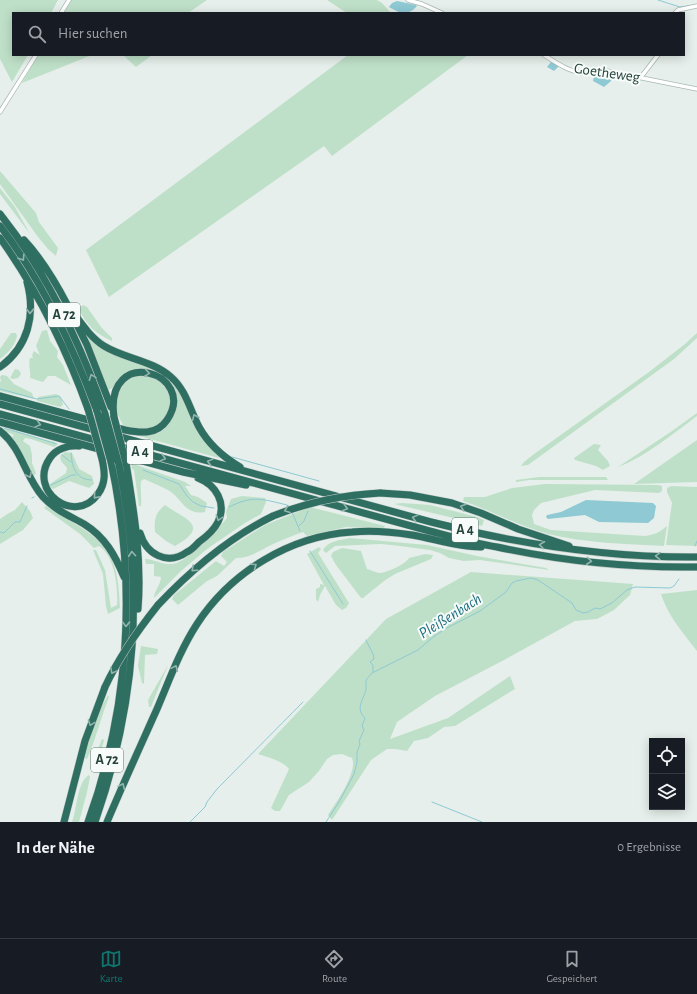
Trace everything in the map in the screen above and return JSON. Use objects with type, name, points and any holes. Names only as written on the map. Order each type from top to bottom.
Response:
[{"type":"highway","name":"A 72","points":[[0,214],[44,278],[62,311],[92,377],[122,464],[130,530],[133,574],[134,619],[131,663],[128,690],[117,749],[106,791],[95,822]]},
{"type":"highway","points":[[8,224],[29,245],[39,258],[66,303],[87,345],[114,417]]},
{"type":"highway","name":"A 72","points":[[0,226],[22,257],[53,309],[85,381],[97,412],[111,462],[122,524],[126,585],[126,635],[121,686],[117,716],[102,778],[88,822]]},
{"type":"highway","points":[[0,238],[24,273],[47,313],[66,352],[88,409],[102,460],[104,482],[102,489],[95,498],[88,503],[72,507],[53,499],[46,490],[43,476],[50,457],[57,450],[69,446],[98,449]]},
{"type":"highway","points":[[0,367],[12,358],[20,348],[28,328],[31,306],[24,273]]},
{"type":"highway","points":[[66,303],[89,333],[103,346],[153,365],[171,377],[186,395],[199,427],[206,438],[216,450],[247,472]]},
{"type":"highway","points":[[0,396],[125,430],[139,433],[150,432],[161,428],[172,414],[174,398],[169,386],[160,377],[147,372],[140,372],[128,376],[118,386],[114,394],[113,401],[114,417],[122,464],[136,521],[146,546],[153,553],[161,557],[178,557],[187,553],[213,529],[218,522],[221,510],[221,501],[218,494],[208,484],[183,472]]},
{"type":"highway","name":"A 4","points":[[0,404],[463,530],[537,545],[581,551],[640,556],[697,556]]},
{"type":"highway","name":"A 4","points":[[0,414],[426,530],[495,547],[550,557],[615,564],[697,567]]},
{"type":"highway","points":[[0,422],[183,472],[217,480],[280,490]]},
{"type":"highway","points":[[0,432],[10,440],[16,448],[35,486],[43,497],[59,510],[97,533],[106,543],[119,564],[126,585]]},
{"type":"highway","points":[[64,822],[84,741],[105,687],[118,661],[130,642],[158,605],[185,577],[218,549],[244,531],[273,516],[303,505],[326,499],[356,494],[380,493],[410,495],[452,503],[481,513],[518,529],[581,551]]},
{"type":"highway","points":[[131,663],[136,636],[140,574],[136,521]]},
{"type":"highway","points":[[106,822],[179,658],[197,624],[221,594],[254,566],[275,554],[302,542],[320,537],[351,532],[378,531],[474,547],[495,547]]},
{"type":"street","points":[[62,12],[69,0]]},
{"type":"street","points":[[408,0],[422,4],[440,12]]},
{"type":"street","points":[[676,12],[678,10],[697,6]]},
{"type":"street","points":[[0,112],[35,56]]},
{"type":"street","name":"Goetheweg","points":[[546,56],[574,71],[582,73],[597,70],[641,77],[697,89]]},
{"type":"street","points":[[641,77],[657,56]]},
{"type":"green space","points":[[0,0],[58,0],[52,12],[12,12],[12,56],[27,56],[12,82],[0,59]]},
{"type":"green space","points":[[70,0],[207,0],[189,12],[64,12]]},
{"type":"green space","points":[[327,0],[377,0],[390,12],[345,12]]},
{"type":"green space","points":[[37,56],[90,56],[22,83]]},
{"type":"green space","points":[[124,56],[151,56],[136,67]]},
{"type":"green space","points":[[347,56],[467,56],[332,156],[324,146],[109,297],[86,250]]},
{"type":"green space","points":[[0,171],[36,213],[39,222],[58,248],[56,256],[38,237],[0,184]]},
{"type":"green space","points":[[0,188],[15,207],[30,234],[0,194]]},
{"type":"green space","points":[[83,305],[87,307],[101,327],[112,338],[112,341],[96,332],[88,324],[79,309]]},
{"type":"green space","points":[[47,330],[50,341],[58,351],[57,357],[63,365],[71,385],[55,376],[48,376],[43,382],[30,378],[30,358],[33,358],[32,355],[34,351],[40,355],[36,346],[42,331]]},
{"type":"green space","points":[[11,333],[16,333],[17,336],[15,343],[0,359],[0,349]]},
{"type":"green space","points":[[697,333],[697,338],[674,359],[528,465],[521,466],[534,454],[649,372]]},
{"type":"green space","points":[[86,336],[108,352],[150,367],[165,376],[179,393],[198,432],[219,458],[132,434],[154,434],[160,432],[166,427],[173,414],[175,405],[175,396],[172,387],[161,374],[152,370],[142,369],[133,372],[113,388],[108,390]]},
{"type":"green space","points":[[15,369],[19,370],[21,374],[18,378],[10,378]]},
{"type":"green space","points":[[2,375],[7,376],[14,384],[32,393],[34,399],[0,391],[0,377]]},
{"type":"green space","points":[[149,375],[167,386],[171,401],[166,419],[153,429],[132,429],[123,425],[116,411],[118,391],[124,383],[134,376]]},
{"type":"green space","points":[[56,394],[61,397],[63,405],[60,407],[37,401],[38,397]]},
{"type":"green space","points":[[697,413],[697,416],[659,444],[628,463],[618,467],[672,431]]},
{"type":"green space","points":[[4,428],[55,442],[57,445],[54,447],[25,438],[23,441],[30,446],[32,463],[36,473],[34,476],[12,437],[14,435],[5,431]]},
{"type":"green space","points":[[697,440],[697,482],[634,484]]},
{"type":"green space","points":[[594,444],[601,445],[598,450],[608,461],[610,466],[603,470],[596,466],[575,460],[574,458]]},
{"type":"green space","points":[[65,452],[72,453],[79,469],[92,476],[94,484],[89,488],[69,481],[53,489],[50,486],[50,484],[66,473],[67,468],[61,461],[60,456]]},
{"type":"green space","points":[[131,463],[185,482],[191,486],[185,486],[191,495],[198,497],[207,503],[205,512],[198,513],[188,509],[173,493],[144,479],[141,481],[141,506],[139,506],[134,470],[132,469]]},
{"type":"green space","points":[[539,477],[606,477],[608,480],[529,480],[516,482],[516,480]]},
{"type":"green space","points":[[545,484],[662,486],[662,491],[659,493],[595,490],[541,503],[534,510],[532,515],[534,524],[551,530],[645,536],[657,533],[667,526],[664,546],[591,541],[548,534],[463,501],[464,497],[485,497],[512,488]]},
{"type":"green space","points":[[671,486],[697,487],[697,546],[666,545],[672,503],[667,492],[667,488]]},
{"type":"green space","points":[[242,496],[265,498],[266,502],[261,514],[207,549],[181,571],[154,598],[161,577],[154,576],[154,564],[146,564],[145,559],[164,564],[172,564],[186,558],[227,518],[226,512],[231,499]]},
{"type":"green space","points":[[22,502],[30,511],[33,518],[23,530],[0,544],[0,519],[15,510]]},
{"type":"green space","points":[[402,503],[430,505],[484,520],[482,526],[394,504]]},
{"type":"green space","points":[[165,505],[186,519],[193,527],[192,533],[175,546],[155,532],[156,517]]},
{"type":"green space","points":[[46,506],[91,535],[101,544],[109,555],[115,568],[119,586],[120,608],[108,614],[103,574],[93,550],[96,550],[105,570],[111,608],[117,605],[117,590],[109,557],[99,546],[94,548],[80,534],[44,508]]},
{"type":"green space","points":[[310,507],[385,526],[384,528],[346,527],[307,536],[303,532],[279,541],[258,552],[241,558],[236,558],[217,576],[207,581],[178,605],[172,599],[174,595],[216,561],[224,566],[227,562],[221,556],[223,552],[265,525]]},
{"type":"green space","points":[[350,538],[427,545],[477,556],[546,568],[549,570],[480,560],[464,561],[449,558],[430,550],[381,544],[335,546],[326,553],[323,550],[331,543]]},
{"type":"green space","points":[[319,547],[321,549],[318,553],[349,603],[346,608],[342,610],[336,605],[325,586],[318,602],[316,599],[316,589],[320,587],[320,584],[324,585],[307,554]]},
{"type":"green space","points":[[342,548],[361,551],[367,569],[377,573],[396,567],[409,558],[425,554],[433,555],[431,559],[395,574],[361,598],[331,556],[333,552]]},
{"type":"green space","points":[[471,572],[633,584],[630,595],[614,610],[597,619],[575,621],[435,696],[397,722],[390,739],[448,718],[510,676],[515,689],[455,726],[444,727],[428,738],[414,741],[407,751],[387,749],[371,760],[332,820],[328,815],[345,787],[352,771],[352,758],[342,754],[333,755],[327,759],[309,782],[289,795],[280,811],[275,811],[271,808],[289,769],[279,762],[258,754],[386,619]]},
{"type":"green space","points":[[697,590],[697,651],[672,617],[661,594]]},
{"type":"green space","points":[[141,646],[158,649],[157,654],[145,655],[144,684],[142,683],[138,666]]},
{"type":"green space","points":[[168,665],[151,707],[149,707],[148,700]]},
{"type":"green space","points":[[108,695],[109,697],[87,759],[85,758],[91,733]]},
{"type":"green space","points":[[102,739],[104,740],[99,760],[97,759],[98,749]]},
{"type":"green space","points":[[89,775],[90,777],[87,792],[79,822],[72,822],[82,783]]},
{"type":"water","points":[[397,1],[417,6],[410,12],[400,12],[389,7],[392,3]]},
{"type":"water","points":[[551,62],[559,66],[554,71],[547,67]]},
{"type":"water","points":[[599,72],[613,76],[611,81],[604,87],[593,81],[594,76]]},
{"type":"water","points":[[586,500],[653,503],[656,506],[654,518],[648,523],[599,522],[585,515],[548,519],[546,517],[547,515],[561,512]]},
{"type":"waterway","name":"Pleißenbach","points":[[658,0],[680,7],[694,5]]},
{"type":"waterway","points":[[0,389],[37,399],[59,396],[69,409]]},
{"type":"waterway","points":[[4,428],[57,444]]},
{"type":"waterway","points":[[71,453],[72,463],[78,475],[82,478],[92,480]]},
{"type":"waterway","points":[[62,455],[71,462]]},
{"type":"waterway","points":[[232,457],[319,481]]},
{"type":"waterway","points":[[143,470],[179,484],[193,502],[201,506],[214,508]]},
{"type":"waterway","points":[[51,485],[72,475],[76,475]]},
{"type":"waterway","points":[[229,507],[237,503],[258,499],[287,505],[290,507]]},
{"type":"waterway","points":[[0,532],[4,533],[15,522],[20,522],[27,506]]},
{"type":"waterway","points":[[299,526],[304,521],[308,511]]},
{"type":"waterway","points":[[292,512],[300,531]]},
{"type":"waterway","name":"Pleißenbach","points":[[695,546],[697,541]]},
{"type":"waterway","points":[[310,551],[343,604]]},
{"type":"waterway","name":"Pleißenbach","points":[[326,822],[354,774],[357,762],[357,752],[360,744],[359,741],[364,730],[362,726],[365,718],[362,715],[360,708],[366,690],[366,680],[372,673],[418,650],[445,629],[480,611],[506,592],[512,583],[516,581],[531,578],[538,580],[572,603],[576,610],[583,613],[595,608],[600,609],[612,603],[627,590],[635,587],[670,588],[674,586],[679,579]]},
{"type":"waterway","points":[[366,640],[373,654],[374,659],[370,662],[373,665],[373,672]]},
{"type":"waterway","points":[[190,822],[205,807],[217,789],[303,702]]},
{"type":"waterway","points":[[432,802],[482,822]]}]
